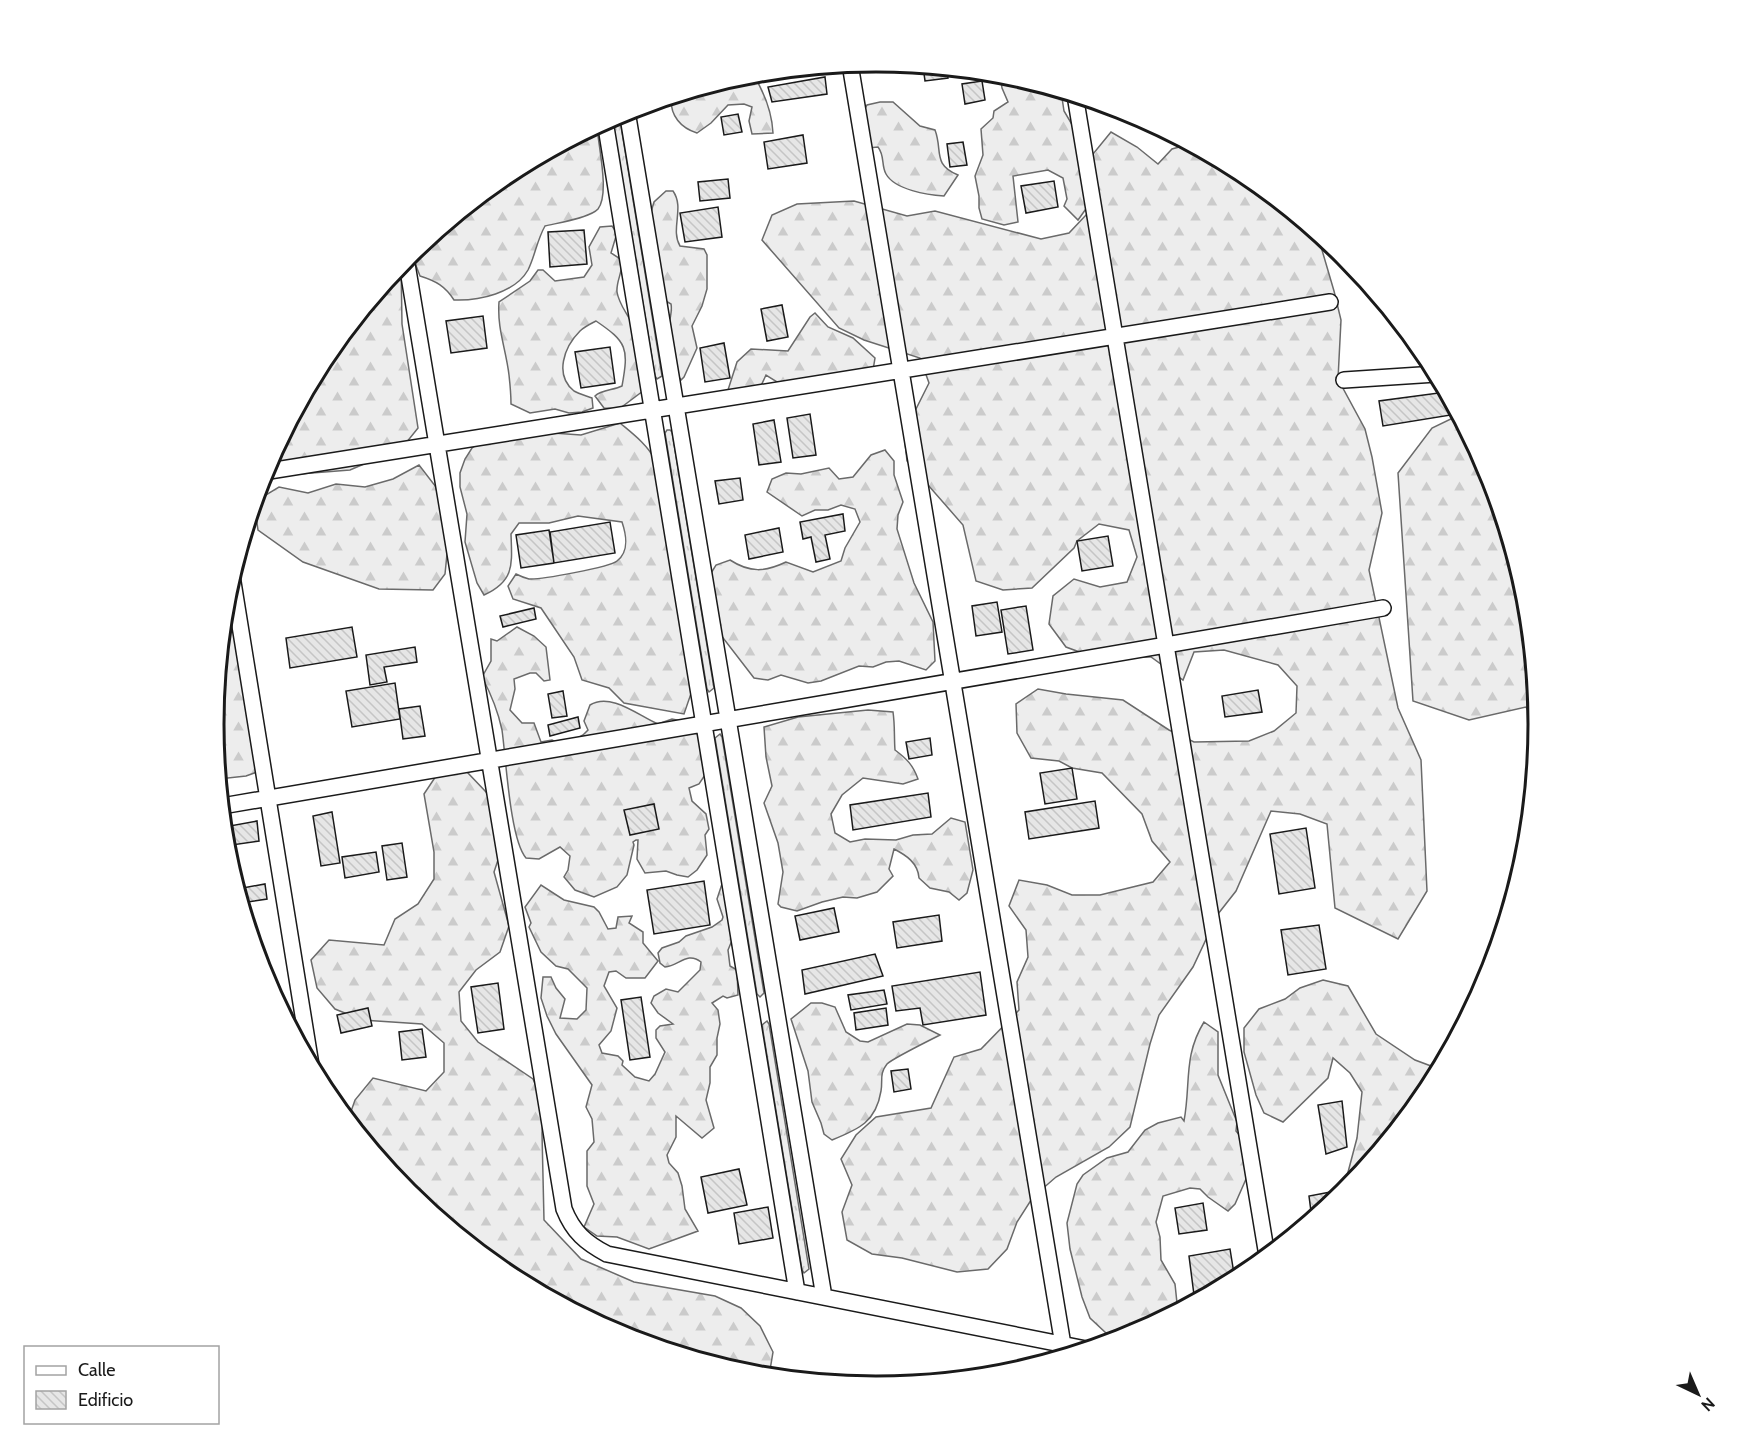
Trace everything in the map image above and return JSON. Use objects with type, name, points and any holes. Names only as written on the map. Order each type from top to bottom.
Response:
[{"type":"street","points":[[851,73],[1063,1345]]},
{"type":"street","points":[[1076,104],[1265,1246]]},
{"type":"street","points":[[629,121],[824,1297]]},
{"type":"street","points":[[607,131],[797,1292]]},
{"type":"street","points":[[408,270],[564,1209],[570,1224],[580,1236],[608,1254],[1070,1346]]},
{"type":"street","points":[[276,470],[1330,302]]},
{"type":"street","points":[[1344,380],[1426,375]]},
{"type":"street","points":[[236,602],[308,1043]]},
{"type":"street","points":[[229,805],[1383,608]]},
{"type":"green space","points":[[758,84],[769,110],[773,133],[752,134],[749,121],[752,107],[744,104],[728,105],[711,123],[697,133],[681,124],[671,105],[707,94]]},
{"type":"green space","points":[[1002,85],[1062,99],[1064,111],[1077,133],[1089,192],[1093,154],[1111,132],[1137,147],[1158,164],[1172,149],[1179,147],[1238,182],[1273,207],[1322,249],[1341,320],[1338,379],[1365,429],[1382,513],[1369,570],[1398,708],[1421,760],[1427,891],[1398,939],[1335,908],[1327,824],[1300,814],[1271,811],[1236,891],[1218,914],[1193,967],[1159,1015],[1130,1127],[1109,1147],[1056,1177],[1033,1197],[1017,1222],[1007,1249],[988,1269],[957,1272],[902,1258],[872,1254],[847,1240],[842,1212],[852,1185],[841,1159],[856,1135],[876,1117],[931,1108],[954,1057],[981,1049],[1019,1010],[1017,982],[1028,957],[1026,930],[1009,906],[1019,880],[1047,885],[1072,895],[1100,895],[1153,882],[1170,862],[1152,841],[1142,814],[1102,773],[1072,768],[1059,761],[1031,758],[1017,733],[1016,704],[1038,689],[1123,700],[1169,730],[1194,742],[1249,741],[1274,731],[1296,713],[1297,686],[1278,665],[1224,650],[1194,652],[1183,680],[1151,657],[1093,657],[1066,647],[1049,624],[1053,596],[1074,579],[1100,587],[1127,582],[1137,557],[1129,530],[1099,524],[1077,541],[1074,548],[1032,588],[1003,590],[976,581],[963,525],[907,461],[904,433],[929,383],[920,358],[864,340],[839,328],[762,240],[772,215],[797,204],[854,201],[907,216],[935,211],[1041,239],[1069,233],[1087,214],[1088,206],[1078,220],[1064,206],[1067,199],[1063,178],[1048,170],[1013,176],[1018,222],[1004,225],[982,219],[975,176],[983,155],[981,129],[993,118],[994,111],[1008,102]]},
{"type":"green space","points":[[893,102],[920,126],[935,130],[941,161],[950,171],[958,175],[944,196],[921,193],[897,184],[886,174],[882,154],[878,147],[868,148],[862,114],[867,105]]},
{"type":"green space","points":[[621,124],[662,376],[657,379],[614,127]]},
{"type":"green space","points":[[598,135],[603,181],[603,192],[598,209],[581,218],[545,226],[528,270],[514,285],[485,297],[454,300],[440,285],[420,276],[415,263],[479,207],[550,159]]},
{"type":"green space","points":[[666,191],[673,191],[678,204],[676,233],[680,246],[704,249],[707,255],[707,289],[692,326],[697,348],[681,380],[665,351],[671,304],[659,297],[648,222],[654,202]]},
{"type":"green space","points":[[612,226],[617,233],[611,253],[622,260],[617,292],[635,332],[643,391],[619,409],[604,408],[595,396],[622,386],[625,363],[625,354],[620,341],[596,321],[583,328],[574,338],[566,353],[563,369],[564,377],[574,391],[592,398],[593,408],[582,412],[569,413],[555,409],[530,413],[511,404],[509,375],[499,321],[499,302],[530,281],[538,270],[543,270],[555,281],[584,277],[592,265],[589,247],[600,227]]},
{"type":"green space","points":[[401,278],[402,324],[418,428],[402,448],[350,470],[273,476],[311,398],[334,362],[359,327]]},
{"type":"green space","points":[[815,313],[828,327],[853,338],[875,358],[873,370],[785,387],[766,375],[760,388],[727,393],[737,362],[751,349],[788,351]]},
{"type":"green space","points":[[1452,418],[1478,474],[1493,514],[1506,555],[1515,597],[1527,681],[1528,710],[1526,707],[1469,720],[1413,701],[1398,473],[1432,428]]},
{"type":"green space","points":[[620,423],[652,455],[665,493],[676,602],[682,615],[696,679],[684,714],[624,703],[609,688],[582,680],[574,657],[541,608],[513,599],[508,586],[516,574],[529,579],[589,570],[612,564],[624,552],[626,537],[622,522],[578,516],[549,523],[519,523],[511,534],[510,570],[501,584],[484,595],[477,583],[465,542],[467,514],[460,487],[460,473],[472,448],[484,440],[539,432],[581,435]]},
{"type":"green space","points":[[667,430],[672,432],[714,688],[709,692],[665,433]]},
{"type":"green space","points":[[885,450],[894,461],[894,475],[903,502],[898,515],[897,529],[914,583],[933,622],[935,661],[926,670],[899,661],[886,662],[873,667],[859,666],[821,681],[808,683],[781,675],[768,680],[754,678],[720,634],[708,578],[716,565],[730,560],[744,567],[758,570],[786,562],[813,572],[841,561],[845,548],[860,522],[855,509],[841,505],[828,510],[815,510],[802,516],[767,492],[772,479],[786,473],[801,474],[829,468],[839,479],[853,477],[871,455]]},
{"type":"green space","points":[[419,465],[436,487],[448,544],[445,574],[433,590],[379,589],[303,562],[258,530],[257,521],[266,495],[279,487],[308,493],[336,484],[365,487],[393,479]]},
{"type":"green space","points":[[233,621],[244,687],[266,738],[268,768],[246,776],[226,778],[225,767],[225,681]]},
{"type":"green space","points":[[517,627],[534,636],[546,647],[550,680],[544,681],[536,673],[514,679],[515,689],[510,710],[522,723],[534,723],[541,742],[552,740],[564,746],[583,735],[588,730],[584,721],[590,705],[607,701],[625,707],[658,724],[672,719],[703,725],[705,775],[699,784],[689,788],[692,801],[706,814],[709,829],[705,835],[707,855],[697,870],[688,877],[666,871],[645,873],[637,859],[638,840],[633,842],[627,875],[617,887],[594,897],[575,890],[564,877],[568,870],[570,856],[560,847],[539,859],[526,858],[512,817],[502,730],[494,703],[482,677],[491,661],[491,639],[497,641]]},
{"type":"green space","points":[[868,710],[893,712],[895,750],[909,763],[918,779],[903,784],[863,778],[842,795],[831,814],[835,833],[850,842],[865,839],[896,840],[913,835],[932,834],[951,818],[965,822],[973,870],[967,893],[959,900],[949,892],[930,888],[919,878],[911,860],[894,849],[889,869],[893,876],[877,892],[857,898],[843,897],[797,911],[781,907],[778,904],[783,872],[778,843],[764,803],[772,786],[766,757],[764,727],[798,717]]},
{"type":"green space","points":[[720,734],[764,993],[760,997],[757,994],[715,738]]},
{"type":"green space","points":[[440,770],[467,772],[486,792],[500,818],[503,845],[494,872],[509,926],[500,952],[476,970],[459,992],[461,1021],[478,1042],[533,1079],[544,1104],[542,1133],[544,1220],[581,1259],[634,1282],[715,1296],[741,1308],[760,1326],[773,1352],[771,1367],[707,1354],[666,1341],[588,1309],[550,1289],[479,1241],[446,1214],[386,1154],[351,1110],[355,1100],[373,1078],[426,1091],[444,1072],[444,1043],[422,1024],[362,1020],[335,1009],[317,988],[311,960],[329,940],[384,945],[395,919],[418,904],[434,879],[434,852],[424,794]]},
{"type":"green space","points":[[722,884],[733,884],[735,933],[728,950],[730,966],[737,970],[738,995],[727,998],[723,996],[712,1003],[718,1010],[720,1024],[717,1055],[710,1067],[710,1083],[706,1100],[714,1128],[702,1138],[676,1116],[676,1137],[667,1155],[669,1163],[678,1173],[685,1209],[698,1231],[649,1249],[617,1237],[597,1236],[584,1227],[594,1204],[587,1186],[587,1151],[594,1142],[592,1119],[586,1107],[592,1085],[556,1034],[541,998],[543,977],[551,977],[565,999],[560,1018],[577,1019],[586,1010],[587,988],[568,969],[556,966],[541,952],[529,927],[531,923],[525,907],[541,885],[564,900],[594,907],[608,929],[616,928],[618,917],[632,916],[629,923],[643,932],[643,943],[658,961],[645,978],[626,978],[616,971],[609,972],[604,986],[617,1008],[611,1031],[599,1045],[602,1053],[618,1056],[623,1061],[622,1065],[635,1077],[649,1081],[655,1074],[665,1052],[656,1038],[656,1030],[660,1026],[673,1024],[658,1013],[651,1003],[654,996],[666,989],[678,992],[700,970],[701,962],[687,958],[665,967],[660,963],[658,953],[662,948],[712,927],[722,920],[717,899]]},
{"type":"green space","points":[[1323,980],[1348,986],[1376,1034],[1415,1060],[1431,1066],[1393,1121],[1348,1174],[1357,1138],[1362,1092],[1350,1073],[1333,1058],[1328,1078],[1283,1122],[1264,1113],[1256,1095],[1244,1052],[1244,1028],[1259,1009],[1285,999],[1300,988]]},
{"type":"green space","points":[[811,1003],[822,1003],[835,1007],[846,1032],[860,1041],[868,1042],[907,1024],[920,1025],[940,1035],[887,1064],[882,1074],[879,1102],[870,1117],[858,1128],[832,1140],[824,1134],[812,1102],[808,1071],[791,1019]]},
{"type":"green space","points":[[767,1021],[809,1269],[804,1273],[762,1025]]},
{"type":"green space","points":[[1204,1022],[1218,1032],[1218,1075],[1237,1122],[1236,1131],[1250,1148],[1254,1161],[1235,1204],[1228,1211],[1200,1189],[1190,1188],[1163,1196],[1156,1222],[1160,1237],[1161,1260],[1175,1284],[1177,1302],[1106,1333],[1090,1318],[1082,1297],[1070,1249],[1067,1223],[1077,1184],[1083,1175],[1107,1158],[1128,1152],[1145,1130],[1158,1123],[1181,1117],[1184,1121],[1190,1059],[1197,1034]]},
{"type":"building","points":[[924,74],[948,76],[948,78],[925,81]]},
{"type":"building","points":[[825,77],[827,94],[772,102],[768,87]]},
{"type":"building","points":[[982,82],[985,100],[965,104],[962,84]]},
{"type":"building","points":[[738,114],[742,132],[724,135],[721,117]]},
{"type":"building","points":[[803,135],[807,163],[768,169],[764,142]]},
{"type":"building","points":[[963,142],[967,165],[950,167],[947,144]]},
{"type":"building","points":[[728,179],[730,198],[700,201],[698,182]]},
{"type":"building","points":[[1054,181],[1058,207],[1026,213],[1021,186]]},
{"type":"building","points":[[718,207],[722,237],[685,242],[680,213]]},
{"type":"building","points":[[584,230],[587,264],[550,267],[548,232]]},
{"type":"building","points":[[782,305],[788,337],[767,341],[761,309]]},
{"type":"building","points":[[483,316],[487,348],[451,353],[446,321]]},
{"type":"building","points":[[724,343],[730,378],[705,382],[700,348]]},
{"type":"building","points":[[610,347],[615,383],[581,388],[575,352]]},
{"type":"building","points":[[1438,393],[1450,415],[1383,426],[1379,401]]},
{"type":"building","points":[[810,414],[816,455],[793,458],[787,418]]},
{"type":"building","points":[[774,420],[781,462],[759,465],[753,424]]},
{"type":"building","points":[[740,478],[743,500],[719,504],[715,481]]},
{"type":"building","points":[[843,514],[845,531],[825,535],[830,559],[816,562],[811,537],[803,539],[800,522]]},
{"type":"building","points":[[610,522],[615,553],[554,563],[550,532]]},
{"type":"building","points":[[779,528],[783,552],[749,559],[745,535]]},
{"type":"building","points":[[549,530],[554,563],[521,568],[516,535]]},
{"type":"building","points":[[1108,536],[1113,566],[1082,571],[1077,541]]},
{"type":"building","points":[[997,602],[1002,632],[976,636],[972,606]]},
{"type":"building","points":[[1026,606],[1033,650],[1008,654],[1001,610]]},
{"type":"building","points":[[534,608],[536,619],[503,627],[500,616]]},
{"type":"building","points":[[352,627],[357,657],[290,668],[286,638]]},
{"type":"building","points":[[415,647],[417,662],[384,667],[387,682],[370,685],[366,655]]},
{"type":"building","points":[[395,683],[400,719],[352,727],[346,691]]},
{"type":"building","points":[[1258,690],[1262,712],[1225,717],[1222,696]]},
{"type":"building","points":[[563,691],[567,716],[552,718],[548,694]]},
{"type":"building","points":[[420,706],[425,736],[403,739],[399,709]]},
{"type":"building","points":[[578,717],[580,728],[550,736],[548,725]]},
{"type":"building","points":[[930,738],[932,755],[909,759],[906,742]]},
{"type":"building","points":[[1072,768],[1077,799],[1045,804],[1040,773]]},
{"type":"building","points":[[928,793],[931,817],[853,830],[850,805]]},
{"type":"building","points":[[1095,801],[1099,828],[1029,839],[1025,812]]},
{"type":"building","points":[[654,804],[659,829],[630,835],[624,810]]},
{"type":"building","points":[[332,812],[340,863],[321,866],[313,816]]},
{"type":"building","points":[[257,821],[259,841],[236,844],[233,825]]},
{"type":"building","points":[[1306,828],[1315,888],[1279,894],[1270,834]]},
{"type":"building","points":[[402,843],[407,877],[387,880],[382,846]]},
{"type":"building","points":[[376,852],[379,872],[345,878],[342,857]]},
{"type":"building","points":[[704,881],[710,925],[654,934],[647,890]]},
{"type":"building","points":[[265,884],[267,899],[249,902],[245,888]]},
{"type":"building","points":[[834,908],[839,932],[800,940],[795,916]]},
{"type":"building","points":[[939,915],[942,941],[897,948],[893,922]]},
{"type":"building","points":[[1319,925],[1326,969],[1288,975],[1281,930]]},
{"type":"building","points":[[875,954],[883,976],[805,994],[802,970]]},
{"type":"building","points":[[980,972],[986,1015],[923,1025],[920,1008],[896,1011],[892,986]]},
{"type":"building","points":[[498,983],[504,1029],[478,1033],[471,987]]},
{"type":"building","points":[[884,990],[887,1004],[851,1010],[848,995]]},
{"type":"building","points":[[641,997],[650,1057],[630,1060],[621,1000]]},
{"type":"building","points":[[368,1008],[372,1026],[341,1033],[337,1015]]},
{"type":"building","points":[[886,1008],[888,1025],[856,1030],[854,1013]]},
{"type":"building","points":[[422,1029],[426,1057],[402,1060],[399,1032]]},
{"type":"building","points":[[908,1069],[911,1089],[894,1092],[891,1071]]},
{"type":"building","points":[[1342,1101],[1347,1147],[1326,1154],[1318,1105]]},
{"type":"building","points":[[739,1169],[747,1205],[708,1213],[701,1177]]},
{"type":"building","points":[[1329,1192],[1311,1210],[1309,1196]]},
{"type":"building","points":[[1203,1203],[1207,1230],[1179,1234],[1175,1208]]},
{"type":"building","points":[[768,1207],[773,1238],[739,1244],[734,1213]]},
{"type":"building","points":[[1230,1249],[1233,1269],[1194,1293],[1189,1256]]}]
